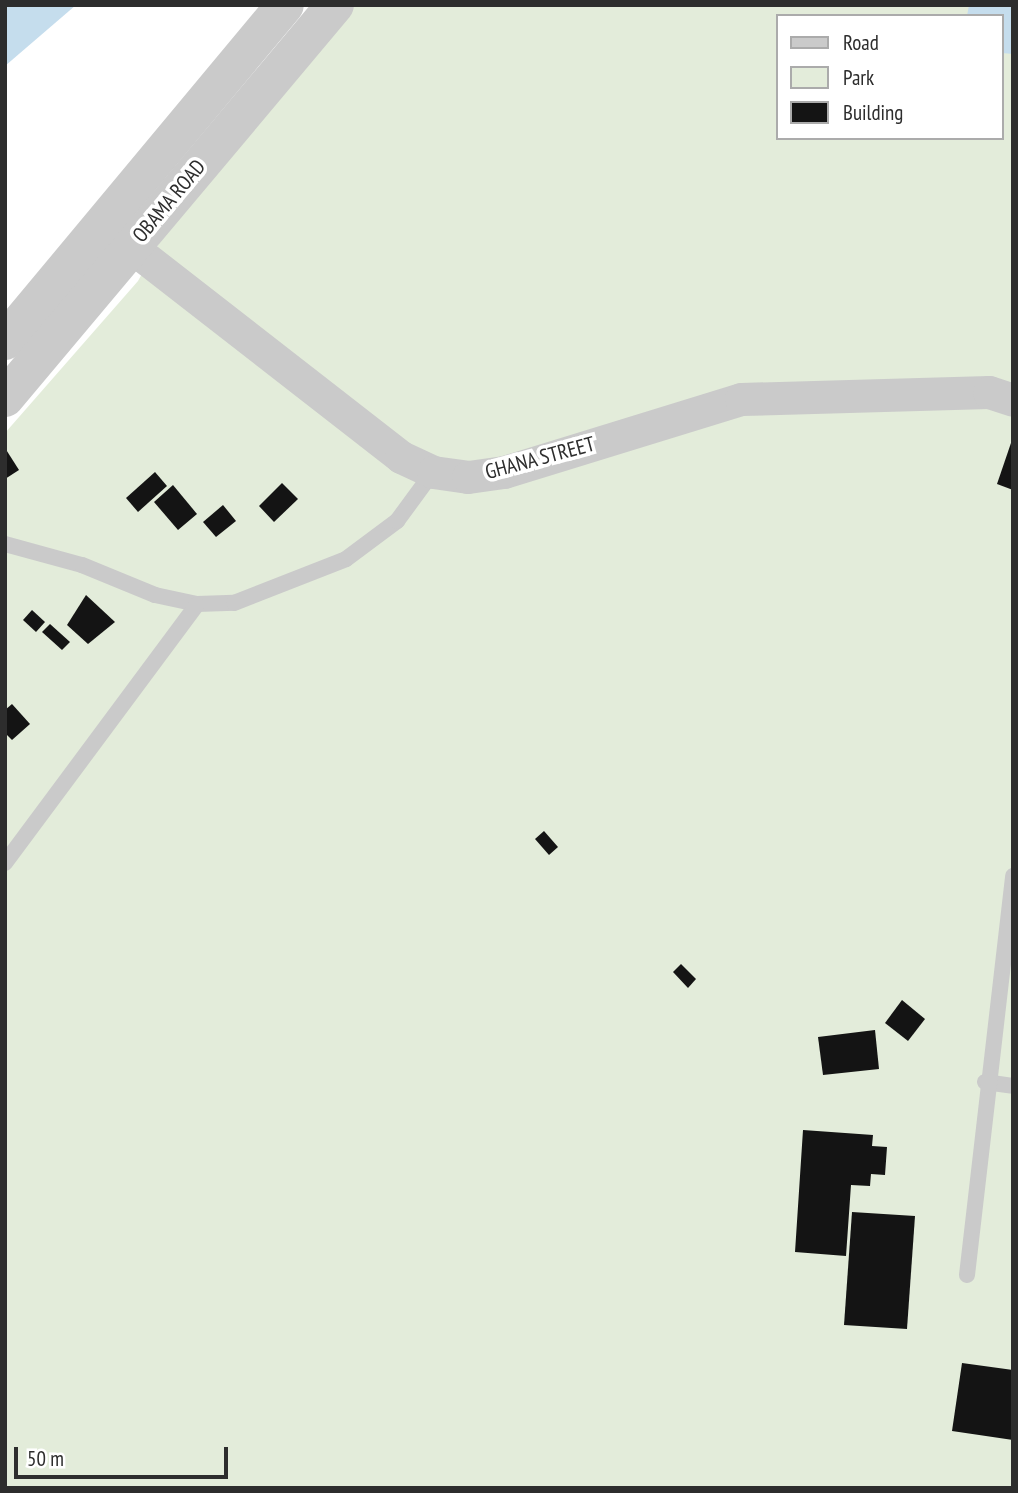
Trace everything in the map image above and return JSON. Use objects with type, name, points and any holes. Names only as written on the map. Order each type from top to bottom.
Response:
[{"type":"street","name":"OBAMA ROAD","points":[[5,398],[116,235],[285,5]]},
{"type":"street","name":"OBAMA ROAD","points":[[5,341],[116,235],[335,5]]},
{"type":"street","name":"GHANA STREET","points":[[116,235],[401,457],[433,472],[504,472],[741,399],[989,392],[1013,400]]},
{"type":"lane","points":[[5,544],[197,604],[234,603],[346,559],[397,521],[433,472]]},
{"type":"lane","points":[[5,863],[197,604]]},
{"type":"lane","points":[[967,1275],[985,1082],[1013,876]]},
{"type":"lane","points":[[985,1082],[1013,1086]]},
{"type":"green space","points":[[330,5],[1013,5],[1013,1488],[5,1488],[5,433],[138,281],[195,179]]},
{"type":"water","points":[[5,5],[76,5],[5,66]]},
{"type":"water","points":[[969,5],[1013,5],[1013,54],[1004,53],[1004,14],[967,14]]},
{"type":"building","points":[[1013,440],[1013,490],[997,484]]},
{"type":"building","points":[[5,448],[19,470],[5,479]]},
{"type":"building","points":[[155,472],[167,486],[138,512],[126,498]]},
{"type":"building","points":[[282,483],[298,499],[274,522],[259,506]]},
{"type":"building","points":[[173,485],[197,514],[178,530],[154,502]]},
{"type":"building","points":[[223,505],[236,521],[216,537],[203,522]]},
{"type":"building","points":[[86,595],[115,622],[88,644],[67,625]]},
{"type":"building","points":[[32,610],[45,622],[36,632],[23,620]]},
{"type":"building","points":[[50,624],[70,642],[62,650],[42,632]]},
{"type":"building","points":[[12,704],[30,724],[12,740],[5,733],[5,710]]},
{"type":"building","points":[[544,831],[558,847],[549,855],[535,839]]},
{"type":"building","points":[[681,964],[696,979],[688,988],[673,972]]},
{"type":"building","points":[[902,1000],[925,1019],[908,1041],[885,1023]]},
{"type":"building","points":[[875,1030],[879,1069],[823,1075],[818,1037]]},
{"type":"building","points":[[803,1130],[873,1135],[872,1146],[887,1147],[885,1175],[871,1174],[870,1186],[851,1185],[846,1256],[795,1252]]},
{"type":"building","points":[[852,1212],[915,1216],[907,1329],[844,1325]]},
{"type":"building","points":[[962,1363],[1013,1370],[1013,1440],[952,1431]]}]
